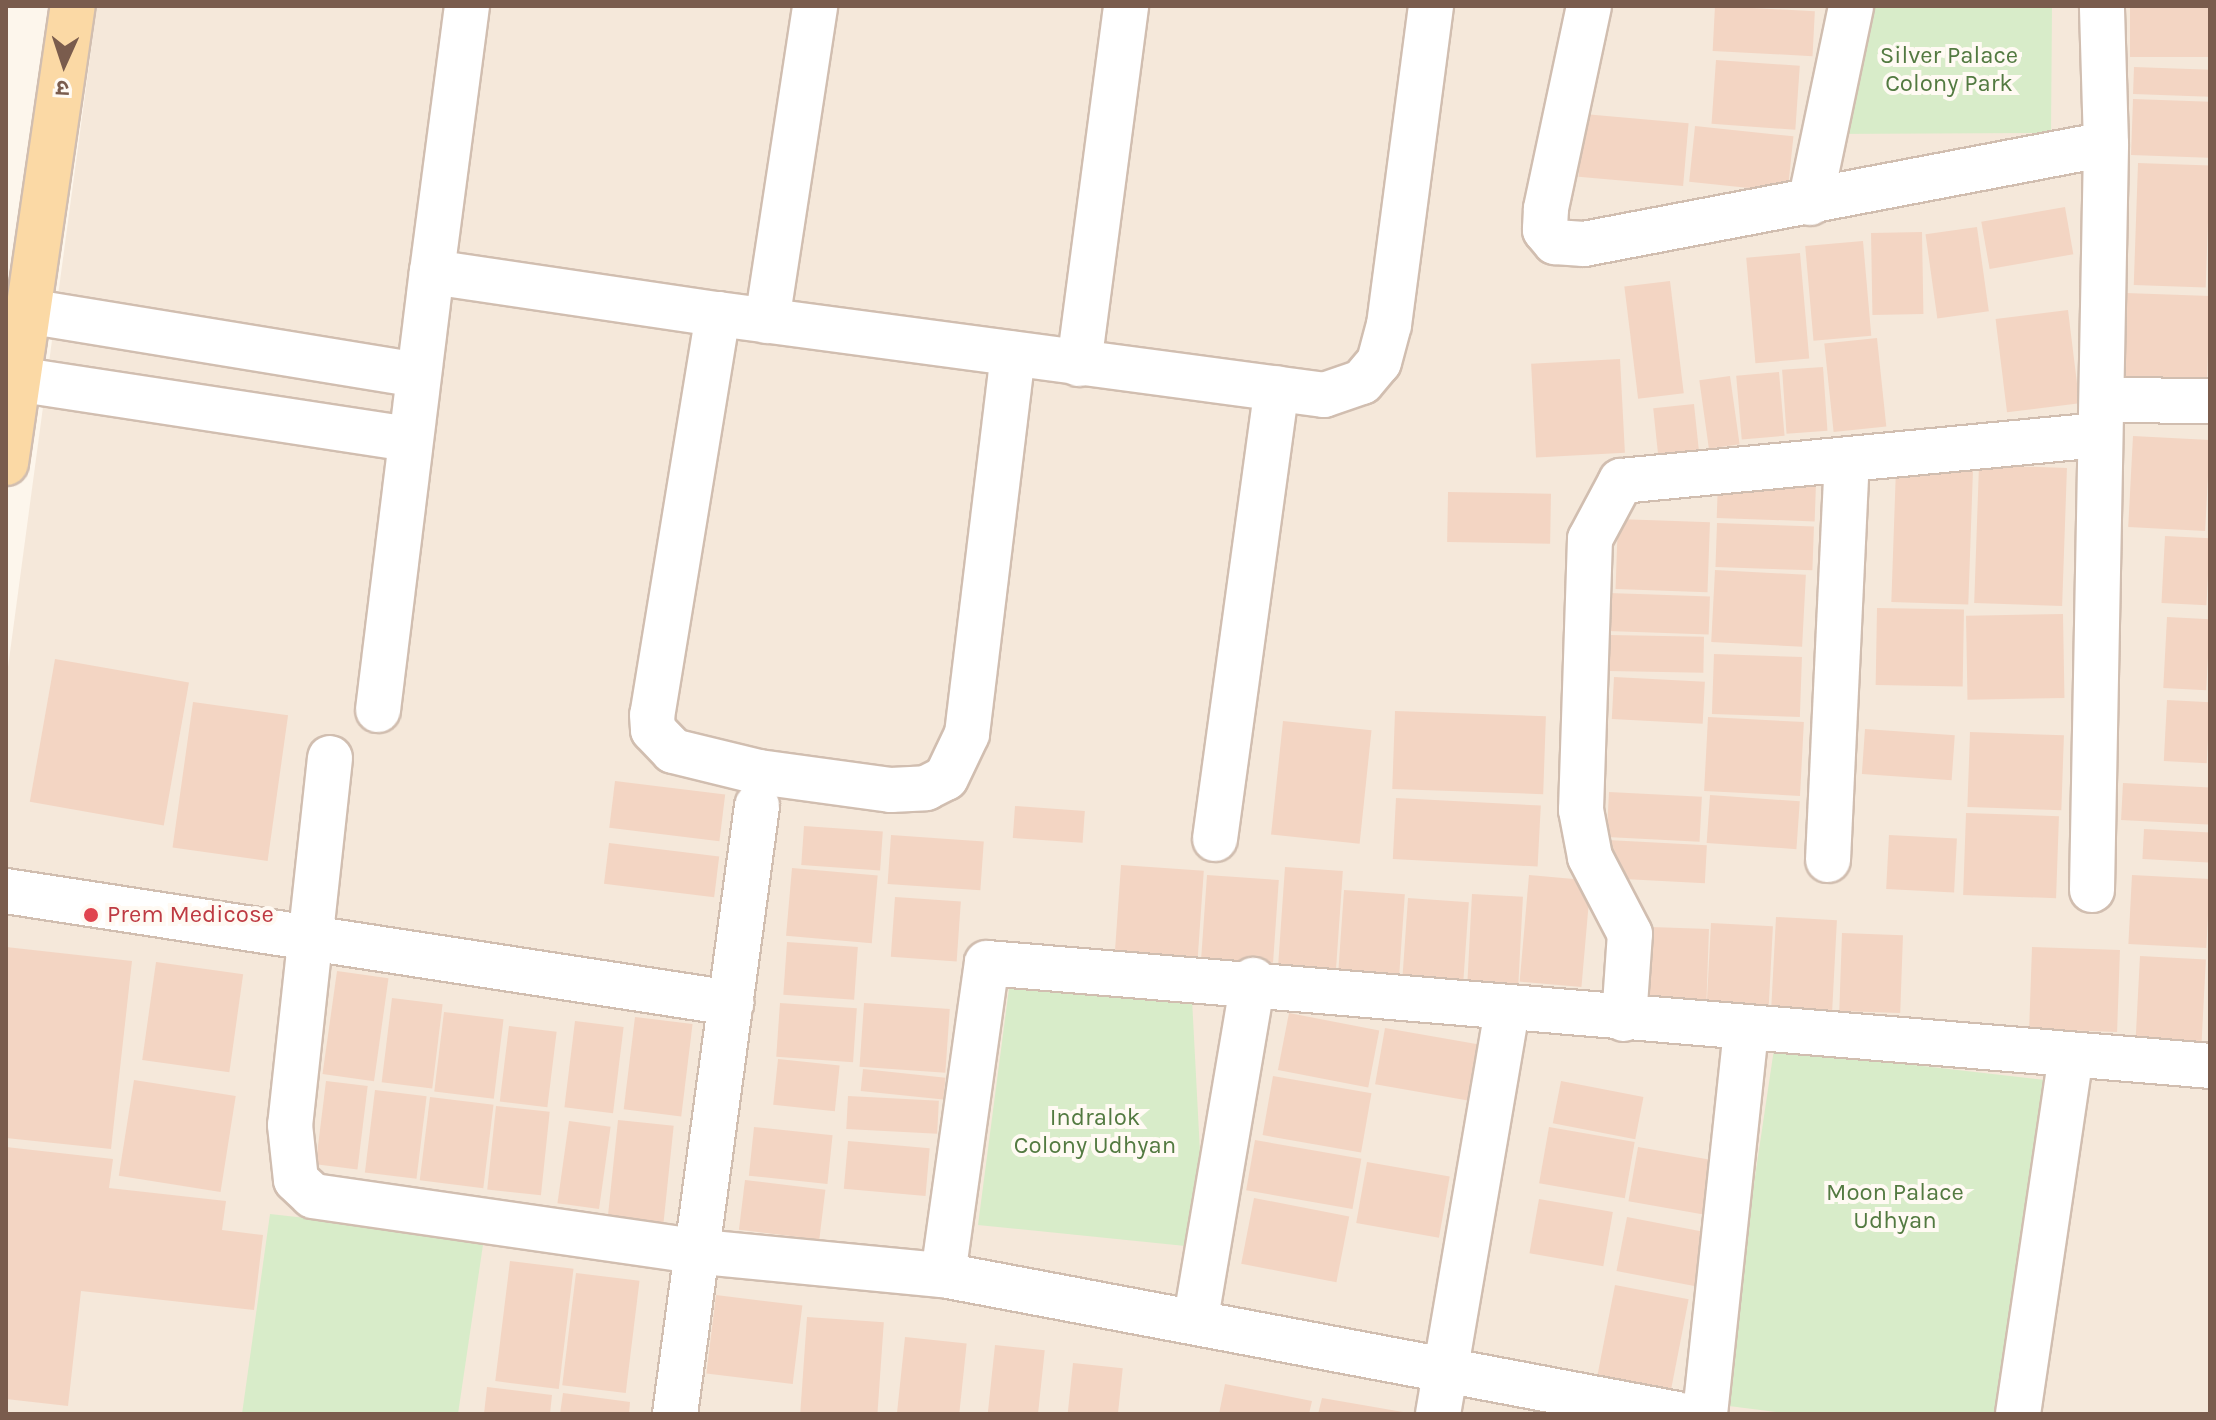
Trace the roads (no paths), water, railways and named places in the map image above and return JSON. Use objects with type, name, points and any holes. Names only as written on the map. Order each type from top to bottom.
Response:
[{"type":"main road","points":[[6,463],[73,6]]},
{"type":"street","points":[[378,710],[467,6]]},
{"type":"street","points":[[767,321],[815,6]]},
{"type":"street","points":[[1079,364],[1126,6]]},
{"type":"street","points":[[432,272],[767,321],[1324,395],[1362,382],[1379,362],[1431,6]]},
{"type":"street","points":[[1589,6],[1546,209],[1549,237],[1584,244],[2106,144]]},
{"type":"street","points":[[1810,203],[1851,6]]},
{"type":"street","points":[[2092,890],[2106,144],[2102,6]]},
{"type":"street","points":[[27,311],[418,375]]},
{"type":"street","points":[[718,314],[653,730],[673,751],[759,772],[926,788],[958,760],[1013,354]]},
{"type":"street","points":[[16,379],[410,439]]},
{"type":"street","points":[[1215,839],[1277,388]]},
{"type":"street","points":[[1624,1019],[1630,934],[1590,857],[1581,810],[1590,539],[1621,481],[1847,459],[2210,401]]},
{"type":"street","points":[[1828,860],[1847,459]]},
{"type":"street","points":[[330,758],[306,940],[289,1153],[296,1180],[313,1196],[702,1252],[943,1275],[1196,1318],[1447,1371],[1677,1414]]},
{"type":"street","points":[[675,1414],[702,1252],[757,806]]},
{"type":"street","points":[[6,891],[306,940],[731,1003]]},
{"type":"street","points":[[943,1275],[987,963],[1253,980],[1507,1009],[2210,1066]]},
{"type":"street","points":[[1196,1318],[1253,980]]},
{"type":"street","points":[[1438,1414],[1507,1009]]},
{"type":"street","points":[[1705,1414],[1746,1030]]},
{"type":"street","points":[[2018,1414],[2071,1055]]},
{"type":"place","name":"Prem Medicose","points":[[91,915]]},
{"type":"park label","name":"Silver Palace Colony Park","points":[[1949,70]]},
{"type":"park label","name":"Indralok Colony Udhyan","points":[[1095,1132]]},
{"type":"park label","name":"Moon Palace Udhyan","points":[[1895,1207]]}]
